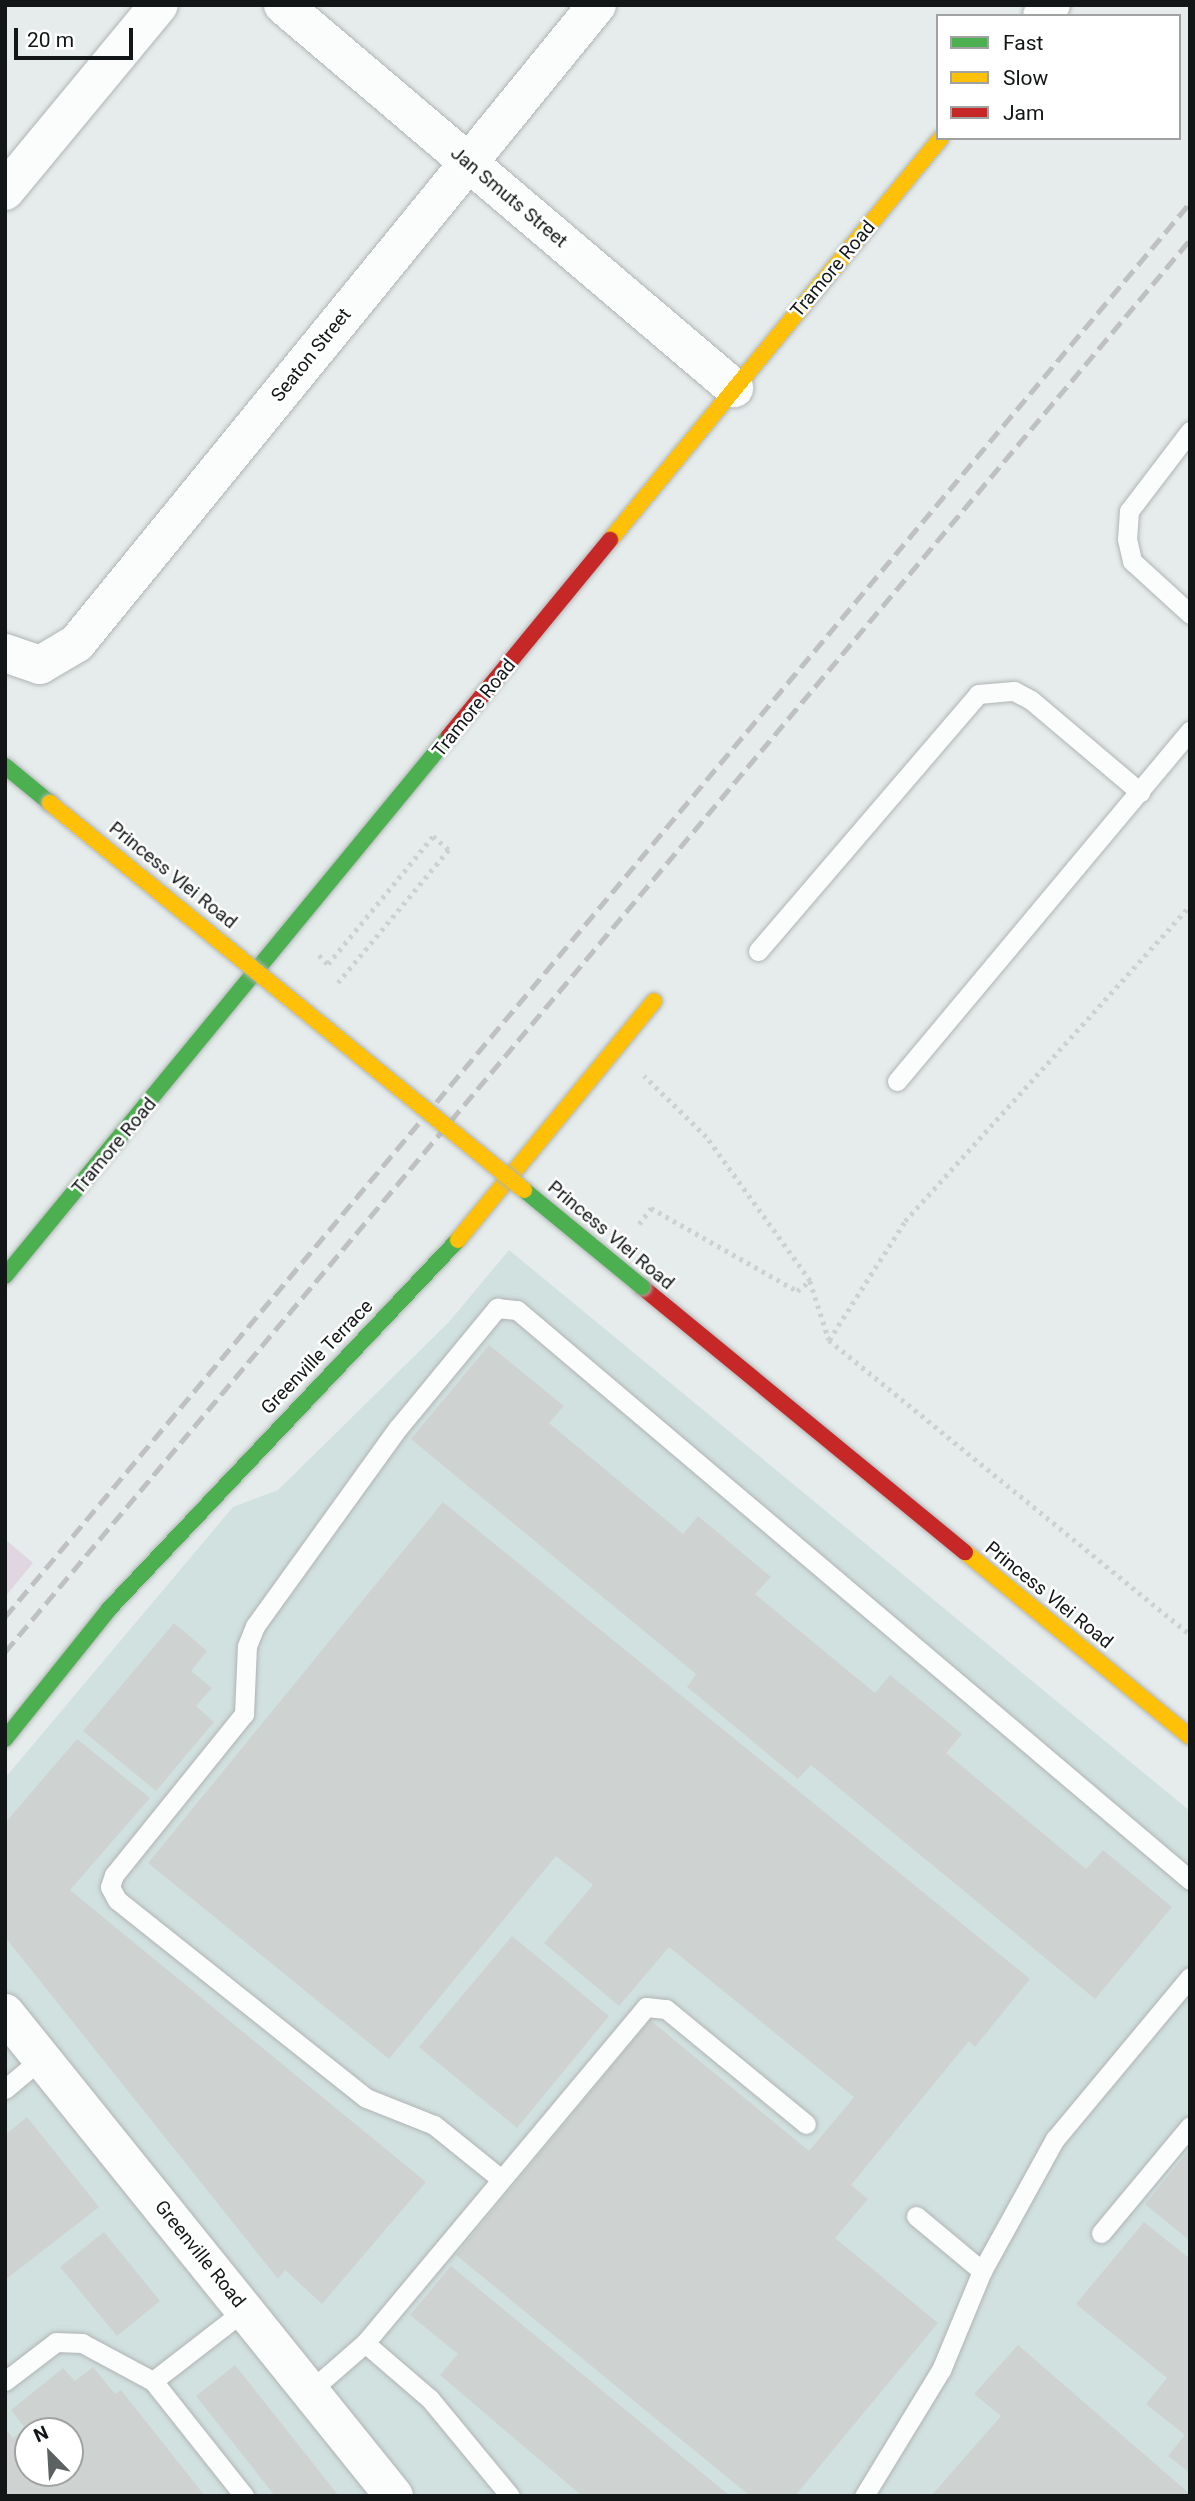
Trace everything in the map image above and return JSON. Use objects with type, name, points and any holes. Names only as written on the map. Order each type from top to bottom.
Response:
[{"type":"street","points":[[5,191],[159,5]]},
{"type":"street","name":"Jan Smuts Street","points":[[283,5],[734,388]]},
{"type":"street","name":"Seaton Street","points":[[5,653],[40,665],[77,643],[597,5]]},
{"type":"street","name":"Tramore Road","points":[[9,1264],[939,140]]},
{"type":"street","name":"Princess Vlei Road","points":[[5,766],[1190,1737]]},
{"type":"street","name":"Greenville Terrace","points":[[5,1739],[108,1609],[328,1371],[433,1269],[654,1001]]},
{"type":"street","name":"Greenville Road","points":[[5,2013],[394,2496]]},
{"type":"lane","points":[[1190,431],[1129,511],[1127,539],[1132,561],[1190,614]]},
{"type":"lane","points":[[758,951],[978,694],[1005,690],[1031,700],[1140,792]]},
{"type":"lane","points":[[897,1081],[1190,730]]},
{"type":"lane","points":[[501,2179],[434,2125],[366,2098],[117,1900],[110,1887],[114,1875],[244,1714],[247,1646],[256,1626],[398,1428],[497,1308],[517,1310],[1190,1880]]},
{"type":"lane","points":[[864,2496],[941,2370],[982,2271],[1055,2139],[1190,1977]]},
{"type":"lane","points":[[310,2391],[365,2343],[640,2011],[652,2004],[666,2009],[806,2124]]},
{"type":"lane","points":[[5,2089],[42,2058]]},
{"type":"lane","points":[[1101,2233],[1190,2126]]},
{"type":"lane","points":[[916,2216],[982,2271]]},
{"type":"lane","points":[[153,2381],[245,2310]]},
{"type":"lane","points":[[5,2381],[65,2339],[153,2381],[244,2496]]},
{"type":"lane","points":[[365,2343],[430,2399],[510,2496]]},
{"type":"path","points":[[338,982],[449,850],[433,836],[339,950]]},
{"type":"path","points":[[828,1340],[905,1221],[1190,906]]},
{"type":"path","points":[[616,1048],[706,1137],[810,1280],[828,1340],[1190,1633]]},
{"type":"path","points":[[639,1224],[651,1208],[797,1291],[810,1280]]},
{"type":"shaded area","points":[[509,1250],[1190,1811],[1190,2496],[5,2496],[5,1778],[233,1507],[278,1490],[449,1322]]},
{"type":"shaded area","points":[[5,1539],[33,1563],[5,1597]]},
{"type":"building","points":[[489,1345],[564,1406],[549,1423],[683,1534],[698,1516],[771,1577],[755,1594],[875,1693],[890,1675],[962,1734],[946,1753],[1086,1869],[1103,1850],[1172,1907],[1095,1999],[811,1765],[798,1779],[687,1687],[696,1674],[411,1439]]},
{"type":"building","points":[[443,1502],[1030,1979],[975,2047],[969,2041],[851,2185],[868,2199],[835,2238],[938,2323],[795,2496],[750,2496],[456,2255],[650,2020],[809,2151],[854,2097],[669,1947],[619,2006],[544,1943],[593,1885],[556,1856],[389,2059],[148,1863]]},
{"type":"building","points":[[174,1623],[207,1651],[191,1671],[212,1688],[196,1706],[214,1722],[156,1791],[83,1731]]},
{"type":"building","points":[[77,1739],[150,1798],[70,1890],[426,2182],[322,2304],[285,2270],[278,2279],[5,1937],[5,1823]]},
{"type":"building","points":[[512,1936],[609,2016],[517,2128],[419,2047]]},
{"type":"building","points":[[27,2117],[99,2207],[5,2280],[5,2135]]},
{"type":"building","points":[[1190,2149],[1190,2241],[1145,2204]]},
{"type":"building","points":[[1144,2222],[1190,2259],[1190,2473],[1168,2456],[1185,2435],[1146,2404],[1167,2378],[1076,2304]]},
{"type":"building","points":[[104,2232],[160,2301],[117,2336],[60,2267]]},
{"type":"building","points":[[451,2266],[730,2496],[582,2496],[440,2375],[458,2354],[410,2315]]},
{"type":"building","points":[[1018,2345],[1190,2496],[931,2496],[1001,2416],[974,2394]]},
{"type":"building","points":[[235,2365],[339,2496],[275,2496],[196,2396]]},
{"type":"building","points":[[93,2367],[115,2394],[121,2390],[205,2496],[5,2496],[5,2428],[14,2437],[14,2487],[84,2487],[84,2417],[16,2417],[11,2410],[63,2368],[75,2381]]},
{"type":"railway","points":[[5,1617],[1190,203]]},
{"type":"railway","points":[[5,1652],[1190,240]]},
{"type":"traffic: fast","points":[[5,1276],[449,736]]},
{"type":"traffic: fast","points":[[5,766],[50,803]]},
{"type":"traffic: fast","points":[[524,1190],[642,1287]]},
{"type":"traffic: fast","points":[[5,1739],[109,1609],[458,1240]]},
{"type":"traffic: slow","points":[[610,540],[939,140]]},
{"type":"traffic: slow","points":[[50,803],[524,1190]]},
{"type":"traffic: slow","points":[[458,1240],[654,1001]]},
{"type":"traffic: slow","points":[[965,1552],[1190,1737]]},
{"type":"traffic: jam","points":[[449,736],[610,540]]},
{"type":"traffic: jam","points":[[642,1287],[965,1552]]}]
